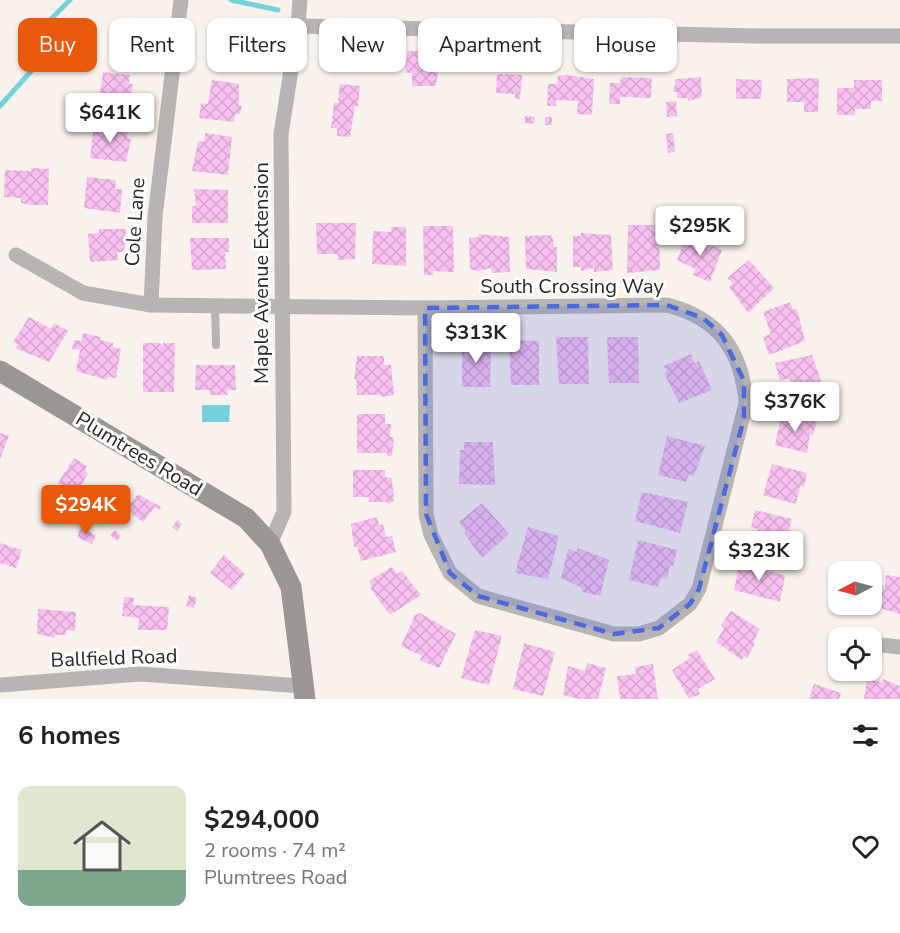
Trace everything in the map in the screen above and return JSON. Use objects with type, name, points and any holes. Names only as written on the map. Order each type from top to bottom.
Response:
[{"type":"main road","name":"Plumtrees Road","points":[[0,371],[246,518],[270,544],[291,587],[303,692]]},
{"type":"street","name":"Cole Lane","points":[[151,305],[155,217],[181,0]]},
{"type":"street","name":"Maple Avenue Extension","points":[[299,18],[300,0]]},
{"type":"street","points":[[307,26],[758,36],[900,36]]},
{"type":"street","name":"Maple Avenue Extension","points":[[270,544],[284,512],[281,134],[291,72]]},
{"type":"street","name":"South Crossing Way","points":[[16,255],[83,293],[151,305],[425,308],[667,305],[703,318],[722,335],[736,357],[744,381],[744,418],[699,589],[690,604],[676,617],[660,628],[639,634],[614,634],[478,596],[450,573],[431,535],[426,514],[425,308]]},
{"type":"street","points":[[882,645],[900,647]]},
{"type":"street","name":"Ballfield Road","points":[[0,685],[140,674],[303,692]]},
{"type":"lane","points":[[215,306],[216,345]]},
{"type":"highlighted area","points":[[667,305],[703,318],[722,335],[744,381],[744,418],[699,589],[690,604],[659,628],[614,634],[478,596],[450,573],[426,514],[425,308]]},
{"type":"water","points":[[202,405],[230,405],[229,422],[202,422]]},
{"type":"building","points":[[407,51],[418,51],[418,72],[438,72],[436,86],[412,86],[412,73],[407,73],[406,70]]},
{"type":"building","points":[[103,72],[130,75],[129,84],[133,84],[131,98],[136,99],[134,115],[98,109]]},
{"type":"building","points":[[497,74],[522,75],[520,99],[515,98],[515,94],[496,93]]},
{"type":"building","points":[[568,75],[594,79],[592,115],[577,114],[578,101],[556,100],[556,106],[547,106],[548,84],[557,84],[558,76]]},
{"type":"building","points":[[621,77],[652,78],[651,98],[620,97],[620,104],[609,104],[610,83],[620,83]]},
{"type":"building","points":[[701,77],[702,97],[688,101],[688,98],[677,98],[677,92],[673,92],[676,79]]},
{"type":"building","points":[[819,78],[818,112],[804,112],[804,102],[787,102],[787,79]]},
{"type":"building","points":[[736,79],[762,80],[761,99],[736,99]]},
{"type":"building","points":[[212,80],[239,84],[239,106],[242,106],[240,114],[235,114],[234,122],[199,118],[201,103],[208,104]]},
{"type":"building","points":[[854,80],[882,80],[882,101],[871,101],[871,109],[855,109],[855,115],[837,115],[837,88],[854,88]]},
{"type":"building","points":[[340,84],[360,86],[358,106],[355,106],[350,137],[337,136],[337,128],[331,128],[334,103],[338,103]]},
{"type":"building","points":[[676,101],[677,116],[667,117],[666,102]]},
{"type":"building","points":[[525,116],[535,117],[534,124],[525,123]]},
{"type":"building","points":[[545,117],[552,117],[552,125],[545,125]]},
{"type":"building","points":[[94,125],[128,129],[127,138],[131,139],[126,162],[90,158]]},
{"type":"building","points":[[205,133],[232,137],[228,175],[192,171],[198,141],[204,142]]},
{"type":"building","points":[[673,133],[675,152],[668,153],[666,134]]},
{"type":"building","points":[[31,168],[49,169],[48,205],[30,205],[21,203],[21,198],[4,197],[5,170],[31,171]]},
{"type":"building","points":[[87,177],[116,180],[115,189],[122,189],[120,213],[84,208]]},
{"type":"building","points":[[194,189],[228,190],[228,223],[192,223],[192,206],[196,206]]},
{"type":"building","points":[[316,223],[356,223],[355,259],[338,260],[338,254],[317,254]]},
{"type":"building","points":[[628,225],[659,225],[660,270],[627,273]]},
{"type":"building","points":[[423,226],[453,226],[454,272],[433,271],[433,275],[424,275]]},
{"type":"building","points":[[391,227],[406,227],[406,266],[372,264],[373,231],[391,232]]},
{"type":"building","points":[[99,229],[126,229],[124,252],[117,252],[118,260],[90,262],[88,234],[99,233]]},
{"type":"building","points":[[581,233],[611,235],[613,270],[594,272],[594,268],[581,271],[581,267],[573,267],[573,236],[581,236]]},
{"type":"building","points":[[479,234],[509,237],[510,272],[492,273],[491,268],[478,271],[470,269],[469,238],[479,237]]},
{"type":"building","points":[[552,235],[554,247],[557,247],[557,272],[526,269],[525,236]]},
{"type":"building","points":[[687,235],[722,250],[710,282],[693,275],[695,269],[677,260]]},
{"type":"building","points":[[190,238],[229,238],[229,252],[225,252],[226,269],[192,270]]},
{"type":"building","points":[[749,260],[774,288],[748,313],[729,287],[733,283],[727,278]]},
{"type":"building","points":[[790,302],[793,310],[797,309],[805,341],[769,355],[763,337],[771,334],[763,312]]},
{"type":"building","points":[[29,317],[51,329],[54,323],[68,331],[49,362],[15,348],[18,344],[13,342]]},
{"type":"building","points":[[83,333],[101,337],[100,340],[113,343],[113,347],[121,349],[116,378],[108,377],[107,380],[76,371],[80,350],[72,349],[74,340],[82,341]]},
{"type":"building","points":[[556,337],[588,337],[589,384],[559,384]]},
{"type":"building","points":[[607,337],[638,337],[639,383],[609,383]]},
{"type":"building","points":[[509,340],[539,341],[539,385],[511,385]]},
{"type":"building","points":[[462,342],[491,342],[490,387],[462,387]]},
{"type":"building","points":[[143,343],[160,343],[163,346],[163,343],[175,343],[174,392],[143,392]]},
{"type":"building","points":[[691,354],[694,363],[699,361],[712,390],[679,403],[664,373],[667,372],[664,366]]},
{"type":"building","points":[[812,355],[822,384],[819,384],[822,394],[795,400],[789,378],[780,381],[775,363]]},
{"type":"building","points":[[357,356],[384,356],[384,365],[391,365],[394,395],[381,397],[381,395],[357,395],[356,379],[354,379]]},
{"type":"building","points":[[196,365],[235,365],[236,390],[227,390],[228,395],[210,395],[210,390],[195,390]]},
{"type":"building","points":[[782,413],[817,422],[813,435],[810,434],[807,453],[775,445]]},
{"type":"building","points":[[357,414],[385,414],[385,424],[391,424],[390,437],[394,437],[392,456],[387,456],[387,453],[357,453]]},
{"type":"building","points":[[0,433],[9,436],[0,459]]},
{"type":"building","points":[[667,436],[705,446],[694,476],[689,474],[686,482],[658,475]]},
{"type":"building","points":[[464,442],[493,442],[495,485],[459,484],[460,450],[464,450]]},
{"type":"building","points":[[74,458],[87,466],[85,470],[88,474],[74,496],[58,483]]},
{"type":"building","points":[[772,464],[807,473],[804,487],[800,486],[796,504],[763,495]]},
{"type":"building","points":[[353,470],[385,470],[385,477],[392,478],[394,501],[388,504],[387,502],[369,502],[369,497],[353,497]]},
{"type":"building","points":[[642,492],[688,502],[680,533],[635,521]]},
{"type":"building","points":[[138,494],[161,507],[159,510],[155,507],[143,522],[126,509]]},
{"type":"building","points":[[482,503],[509,534],[482,558],[459,522]]},
{"type":"building","points":[[755,510],[792,519],[781,559],[753,551],[758,529],[751,527]]},
{"type":"building","points":[[377,517],[379,525],[383,524],[386,537],[392,536],[396,552],[361,561],[357,546],[354,547],[351,524]]},
{"type":"building","points":[[177,520],[182,524],[177,531],[172,527]]},
{"type":"building","points":[[528,527],[559,536],[548,579],[515,573]]},
{"type":"building","points":[[81,528],[96,535],[92,544],[77,537]]},
{"type":"building","points":[[115,530],[121,536],[117,541],[110,535]]},
{"type":"building","points":[[638,540],[677,550],[667,579],[661,577],[658,587],[629,580]]},
{"type":"building","points":[[0,543],[22,550],[16,568],[0,563]]},
{"type":"building","points":[[578,548],[609,560],[600,596],[582,592],[582,588],[561,578],[568,549],[577,552]]},
{"type":"building","points":[[224,555],[245,574],[232,590],[210,573]]},
{"type":"building","points":[[740,562],[785,576],[780,602],[734,590]]},
{"type":"building","points":[[392,567],[397,574],[402,571],[421,595],[390,615],[370,588],[372,587],[369,581]]},
{"type":"building","points":[[886,575],[900,577],[900,614],[882,609],[882,586],[885,586]]},
{"type":"building","points":[[189,595],[197,598],[194,608],[186,606]]},
{"type":"building","points":[[124,597],[134,598],[133,605],[169,607],[167,630],[138,630],[139,618],[122,616]]},
{"type":"building","points":[[38,609],[76,612],[75,631],[66,630],[66,635],[55,635],[55,638],[37,634]]},
{"type":"building","points":[[731,611],[760,629],[747,658],[744,656],[742,660],[716,642],[724,628],[721,625]]},
{"type":"building","points":[[420,613],[456,634],[439,668],[420,660],[422,656],[401,646],[415,615]]},
{"type":"building","points":[[475,630],[502,636],[489,685],[461,678]]},
{"type":"building","points":[[524,643],[555,652],[543,696],[513,689]]},
{"type":"building","points":[[697,650],[715,679],[698,689],[700,694],[689,699],[672,670],[690,658],[688,655]]},
{"type":"building","points":[[587,663],[606,668],[598,699],[579,699],[563,695],[568,666],[585,671]]},
{"type":"building","points":[[653,664],[658,699],[620,699],[617,676],[636,674],[635,667]]},
{"type":"building","points":[[883,679],[900,686],[900,699],[864,699],[867,681],[883,682]]},
{"type":"building","points":[[814,684],[841,693],[839,699],[809,699]]},
{"type":"waterway","points":[[0,106],[33,69],[47,23],[70,0]]},
{"type":"waterway","points":[[231,0],[278,10]]}]
